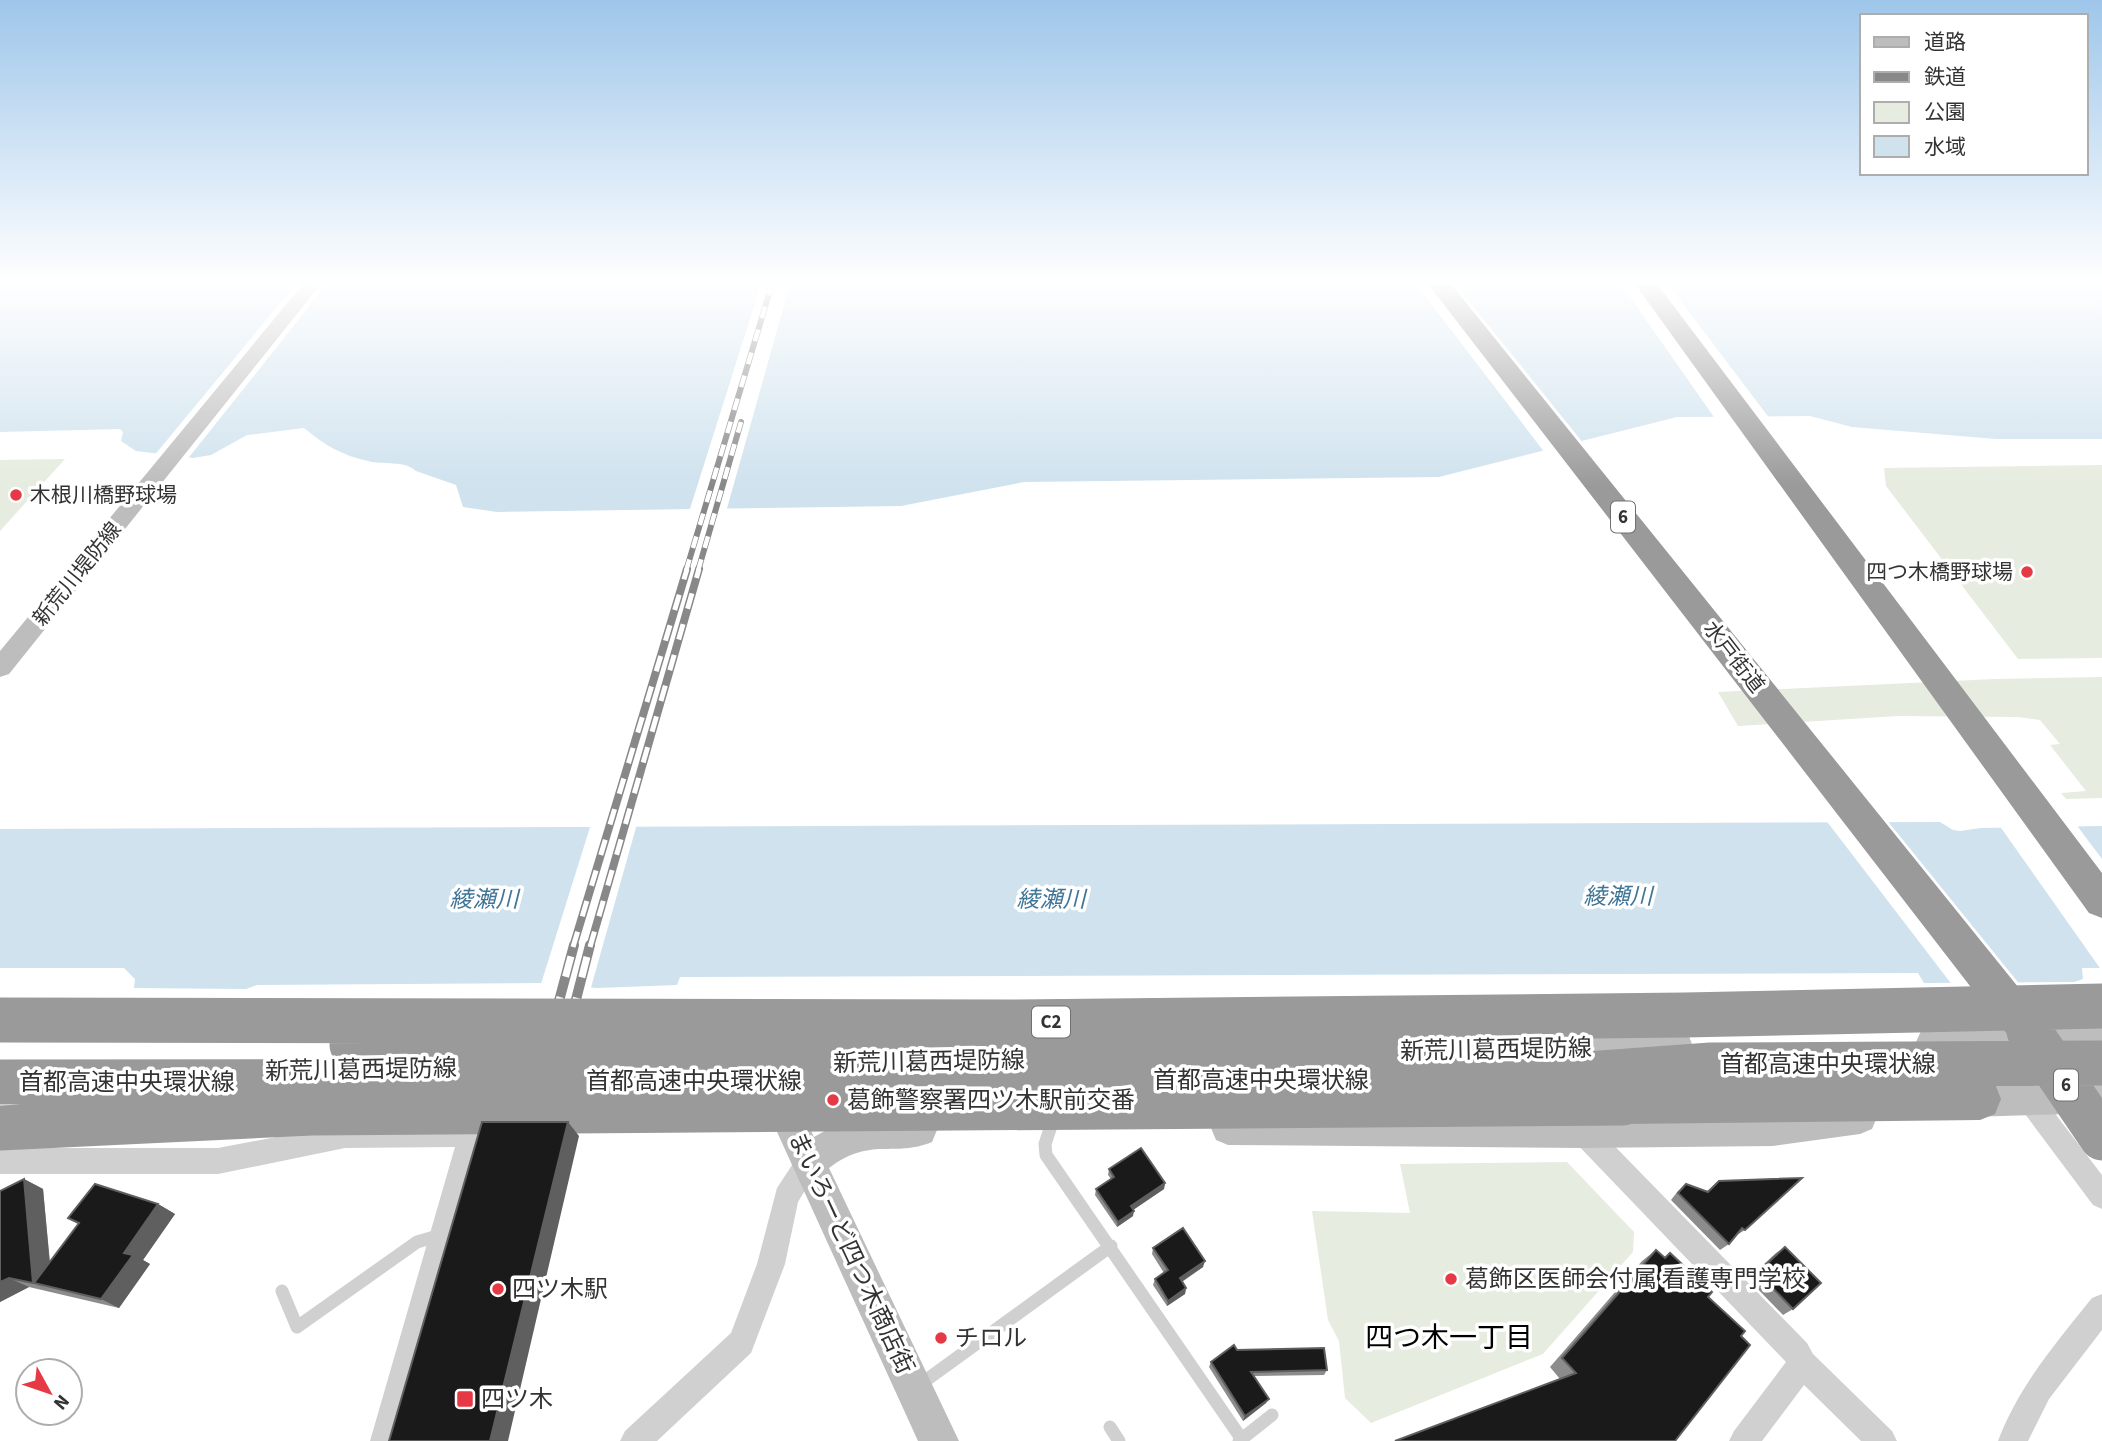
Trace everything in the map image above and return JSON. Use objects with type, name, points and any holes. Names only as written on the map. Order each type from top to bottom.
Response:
[{"type":"highway","name":"水戸街道","points":[[1492,351],[2029,1031],[2102,1139]]},
{"type":"highway","points":[[1696,351],[2102,902]]},
{"type":"highway","name":"C2","points":[[0,1020],[1009,1022],[1711,1014],[2102,1006]]},
{"type":"highway","name":"水戸街道","points":[[2029,1031],[2102,1107]]},
{"type":"highway","points":[[0,1038],[667,1051],[1467,1041],[1548,1049]]},
{"type":"highway","name":"首都高速中央環状線","points":[[0,1082],[1504,1080],[1711,1065],[2102,1063]]},
{"type":"highway","points":[[0,1128],[311,1112],[1980,1100]]},
{"type":"main road","name":"新荒川堤防線","points":[[0,668],[257,351]]},
{"type":"main road","name":"新荒川葛西堤防線","points":[[0,1068],[246,1072],[763,1065],[2102,1039]]},
{"type":"main road","name":"新荒川葛西堤防線","points":[[763,1065],[1051,1126]]},
{"type":"main road","name":"まいろーど四つ木商店街","points":[[763,1065],[939,1441]]},
{"type":"main road","name":"新荒川葛西堤防線","points":[[809,1162],[837,1140],[863,1132],[1051,1126],[1582,1131],[1773,1129],[1980,1100],[2102,1097]]},
{"type":"street","points":[[385,1441],[441,1234],[491,1068]]},
{"type":"street","points":[[2028,1098],[2102,1196]]},
{"type":"street","points":[[1582,1131],[1797,1353],[1803,1364],[1882,1441]]},
{"type":"street","points":[[0,1161],[218,1161],[345,1136],[471,1134]]},
{"type":"street","points":[[635,1441],[741,1343],[771,1264],[786,1197],[809,1162]]},
{"type":"street","points":[[2013,1441],[2047,1379],[2102,1308]]},
{"type":"street","points":[[1744,1441],[1803,1364]]},
{"type":"lane","points":[[1051,1126],[1045,1144],[1046,1155],[1241,1440],[1272,1415]]},
{"type":"lane","points":[[282,1292],[297,1327],[417,1242],[441,1234]]},
{"type":"lane","points":[[914,1389],[1111,1247]]},
{"type":"lane","points":[[1110,1427],[1119,1441]]},
{"type":"green space","name":"木根川橋野球場","points":[[65,459],[0,531],[0,460]]},
{"type":"green space","name":"四つ木橋野球場","points":[[2102,465],[2102,658],[2018,659],[1886,486],[1884,468]]},
{"type":"green space","points":[[2102,677],[2102,798],[2066,799],[2061,793],[2086,791],[2050,745],[2060,744],[2040,720],[2018,717],[1898,716],[1738,726],[1718,692],[1995,679]]},
{"type":"green space","points":[[1567,1162],[1634,1232],[1633,1252],[1543,1354],[1371,1423],[1345,1398],[1339,1341],[1328,1320],[1312,1211],[1410,1213],[1400,1164]]},
{"type":"water","points":[[0,351],[2102,351],[2102,439],[1996,439],[1852,427],[1810,416],[1677,417],[1439,477],[1024,482],[901,506],[497,512],[463,507],[456,485],[406,465],[374,462],[342,453],[304,428],[247,435],[211,455],[193,458],[136,451],[121,441],[123,432],[120,429],[0,432]]},
{"type":"water","name":"綾瀬川","points":[[1940,822],[1960,831],[1981,828],[2102,826],[2102,968],[2082,968],[2083,979],[2074,982],[1924,983],[1918,973],[680,977],[677,985],[597,988],[544,983],[257,985],[246,989],[134,988],[135,979],[124,968],[0,968],[0,829]]},
{"type":"pier","points":[[240,351],[273,351],[186,461],[153,457]]},
{"type":"pier","points":[[740,351],[771,351],[726,512],[689,512]]},
{"type":"pier","points":[[1467,351],[1509,351],[1584,444],[1545,453]]},
{"type":"pier","points":[[1668,351],[1719,351],[1770,419],[1716,420]]},
{"type":"pier","points":[[1825,819],[1886,819],[2021,986],[1953,986]]},
{"type":"pier","points":[[2075,823],[2102,859],[2102,971],[1999,825]]},
{"type":"pier","points":[[591,824],[637,824],[590,991],[540,987]]},
{"type":"building","name":"四ツ木駅","points":[[482,1122],[568,1122],[490,1441],[389,1441]]},
{"type":"building","points":[[1141,1148],[1165,1183],[1131,1206],[1134,1211],[1118,1222],[1096,1189],[1114,1177],[1109,1169]]},
{"type":"building","points":[[1802,1178],[1745,1230],[1742,1228],[1729,1244],[1678,1193],[1686,1184],[1708,1192],[1719,1181]]},
{"type":"building","points":[[24,1179],[33,1283],[9,1278],[0,1282],[0,1191]]},
{"type":"building","points":[[95,1184],[158,1204],[124,1253],[133,1255],[101,1299],[34,1283],[79,1223],[68,1218]]},
{"type":"building","points":[[1183,1228],[1205,1261],[1180,1278],[1186,1288],[1168,1301],[1155,1279],[1168,1270],[1153,1248]]},
{"type":"building","points":[[1785,1247],[1821,1283],[1793,1309],[1763,1278],[1760,1270]]},
{"type":"building","points":[[1656,1250],[1665,1258],[1670,1253],[1712,1292],[1708,1297],[1745,1331],[1741,1336],[1750,1345],[1675,1441],[1395,1441],[1576,1373],[1562,1358]]},
{"type":"building","points":[[1234,1345],[1237,1350],[1324,1348],[1327,1370],[1251,1372],[1269,1399],[1245,1416],[1211,1362]]},
{"type":"railway","points":[[686,571],[752,351]]},
{"type":"railway","points":[[698,571],[741,422]]},
{"type":"railway","points":[[573,947],[687,569]]},
{"type":"railway","points":[[590,947],[699,569]]},
{"type":"railway","points":[[522,1139],[574,945]]},
{"type":"railway","points":[[540,1140],[590,945]]},
{"type":"place","name":"木根川橋野球場","points":[[16,495]]},
{"type":"place","name":"四つ木橋野球場","points":[[2027,572]]},
{"type":"place","name":"葛飾警察署四ツ木駅前交番","points":[[833,1100]]},
{"type":"place","name":"葛飾区医師会付属 看護専門学校","points":[[1451,1279]]},
{"type":"place","name":"四ツ木駅","points":[[498,1289]]},
{"type":"place","name":"チロル","points":[[941,1338]]},
{"type":"place","name":"四ツ木","points":[[465,1399]]},
{"type":"district","name":"四つ木一丁目","points":[[1449,1338]]}]
